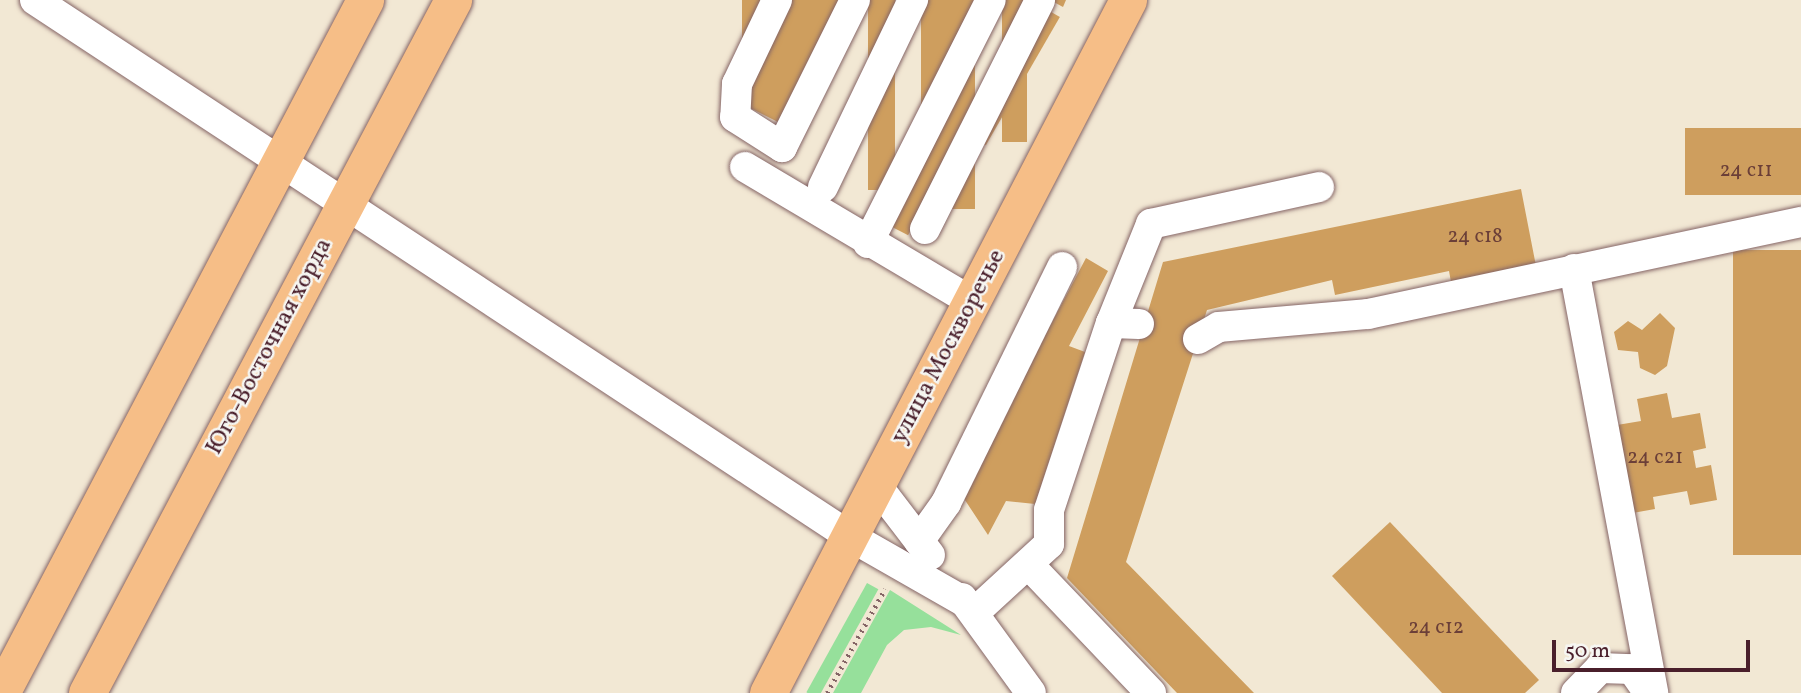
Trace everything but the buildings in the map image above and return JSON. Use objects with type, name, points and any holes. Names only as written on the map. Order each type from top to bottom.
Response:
[{"type":"main road","points":[[1,693],[365,0]]},
{"type":"main road","name":"Юго-Восточная хорда","points":[[87,693],[453,0]]},
{"type":"main road","name":"улица Москворечье","points":[[768,693],[1129,0]]},
{"type":"street","points":[[35,0],[851,537],[969,608]]},
{"type":"street","points":[[777,0],[737,83],[735,117],[782,147],[855,0]]},
{"type":"street","points":[[823,187],[913,0]]},
{"type":"street","points":[[868,243],[991,0]]},
{"type":"street","points":[[925,229],[1041,0]]},
{"type":"street","points":[[745,167],[868,243],[972,302]]},
{"type":"street","points":[[969,608],[1028,565],[1049,544],[1049,510],[1125,324],[1151,224],[1318,187]]},
{"type":"street","points":[[1198,338],[1219,327],[1368,314],[1801,222]]},
{"type":"street","points":[[919,541],[946,503],[1062,267]]},
{"type":"street","points":[[1574,269],[1651,693]]},
{"type":"street","points":[[877,486],[969,608],[1024,691]]},
{"type":"street","points":[[1028,565],[1151,693]]},
{"type":"street","points":[[1576,693],[1600,668],[1632,669],[1651,693]]},
{"type":"path","points":[[827,693],[885,589]]},
{"type":"green space","points":[[867,583],[878,589],[821,693],[806,692]]},
{"type":"green space","points":[[890,590],[961,635],[931,627],[904,630],[887,645],[861,693],[833,693]]}]
